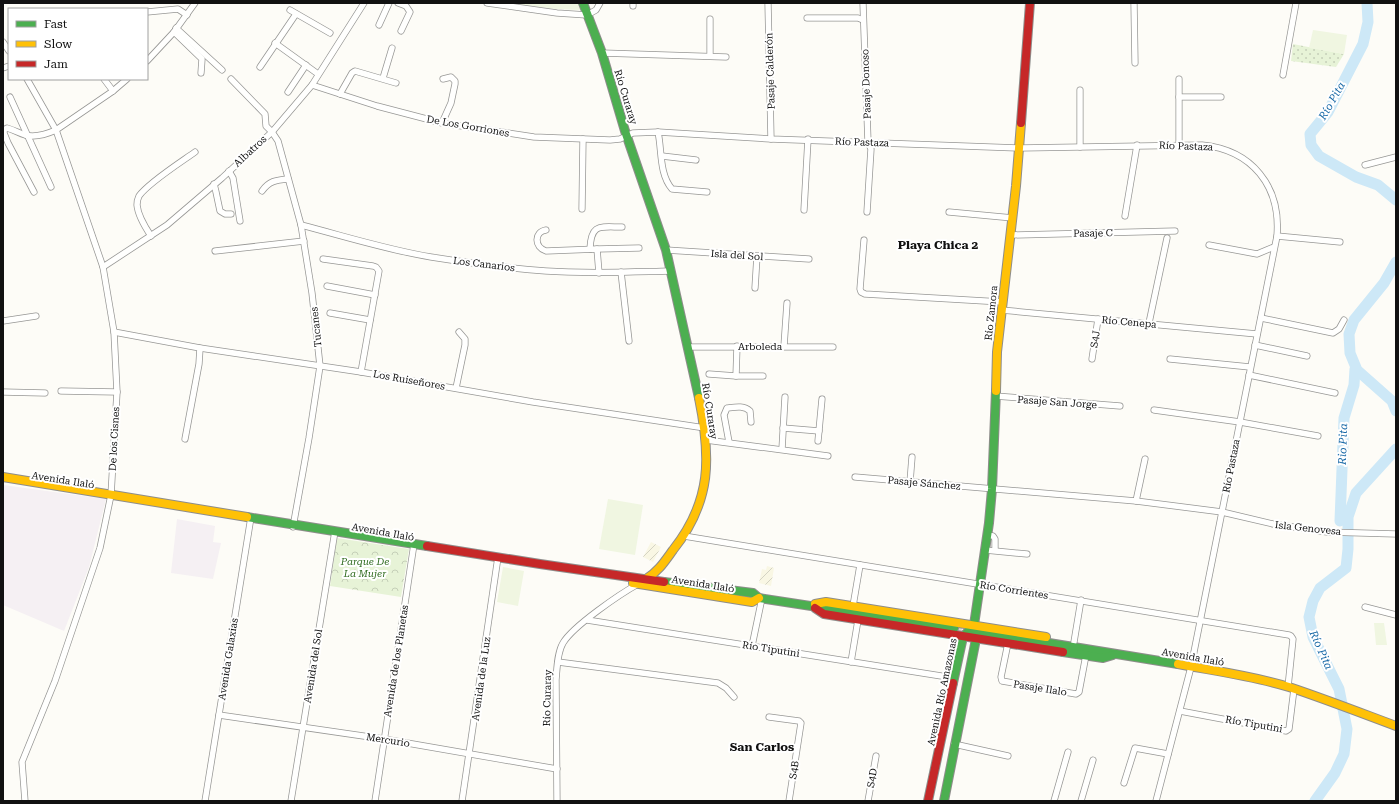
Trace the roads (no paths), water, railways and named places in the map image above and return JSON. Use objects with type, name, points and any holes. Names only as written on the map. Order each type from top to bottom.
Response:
[{"type":"main road","name":"Río Curaray","points":[[583,3],[602,53],[627,136],[666,250],[705,428],[706,440],[704,476],[700,503],[692,523],[684,536],[661,567],[653,576],[646,579]]},
{"type":"main road","name":"Río Zamora","points":[[974,625],[992,489],[994,457],[994,396],[997,352],[1020,148],[1030,3]]},
{"type":"main road","name":"Avenida Ilaló","points":[[3,479],[498,559],[753,593],[760,598],[954,628]]},
{"type":"main road","name":"Avenida Ilaló","points":[[498,559],[638,584],[752,602],[760,598]]},
{"type":"main road","points":[[809,605],[826,602],[974,625],[1103,647],[1116,654]]},
{"type":"main road","points":[[809,605],[824,614],[976,639],[1103,658],[1116,654]]},
{"type":"main road","points":[[944,801],[954,744],[976,639],[974,625]]},
{"type":"main road","name":"Avenida Río Amazonas","points":[[928,801],[964,637],[974,625]]},
{"type":"main road","name":"Avenida Ilaló","points":[[982,632],[1191,667],[1291,688],[1396,726]]},
{"type":"street","points":[[148,60],[175,30],[195,3]]},
{"type":"street","name":"Albatros","points":[[103,267],[167,225],[272,132],[312,85],[364,3]]},
{"type":"street","points":[[379,25],[389,3]]},
{"type":"street","points":[[398,3],[406,6],[410,12],[402,31]]},
{"type":"street","points":[[487,3],[557,13],[587,15],[596,10],[600,3]]},
{"type":"street","name":"Pasaje Calderón","points":[[768,3],[772,139]]},
{"type":"street","name":"Pasaje Donoso","points":[[863,3],[868,142],[871,149],[868,212]]},
{"type":"street","points":[[1134,3],[1135,63]]},
{"type":"street","points":[[1283,75],[1296,3]]},
{"type":"street","points":[[148,12],[178,9],[187,15]]},
{"type":"street","points":[[290,10],[330,33]]},
{"type":"street","points":[[260,67],[296,14]]},
{"type":"street","points":[[807,18],[858,18],[863,20]]},
{"type":"street","points":[[710,19],[710,56]]},
{"type":"street","points":[[175,30],[222,70]]},
{"type":"street","points":[[175,30],[202,59],[201,73]]},
{"type":"street","points":[[275,43],[318,74]]},
{"type":"street","points":[[383,78],[392,48]]},
{"type":"street","points":[[602,53],[726,57]]},
{"type":"street","points":[[288,92],[306,65]]},
{"type":"street","points":[[340,94],[352,72],[355,70],[396,83]]},
{"type":"street","points":[[442,123],[451,103],[456,84],[451,77],[443,79]]},
{"type":"street","name":"Tucanes","points":[[231,79],[266,116],[266,126],[278,141],[302,225],[312,293],[320,366],[294,526]]},
{"type":"street","points":[[1179,79],[1180,145]]},
{"type":"street","name":"De los Cisnes","points":[[26,801],[22,762],[55,681],[100,548],[110,496],[117,392],[114,332],[103,267],[56,130],[28,80]]},
{"type":"street","points":[[105,80],[113,91]]},
{"type":"street","points":[[34,192],[4,133],[4,130],[7,128],[27,136],[34,136],[46,134],[56,130],[113,91],[126,80]]},
{"type":"street","name":"De Los Gorriones","points":[[312,85],[376,106],[442,123],[534,137],[610,140],[620,139],[627,136]]},
{"type":"street","points":[[1080,90],[1080,148]]},
{"type":"street","points":[[10,97],[51,187]]},
{"type":"street","points":[[1179,97],[1221,97]]},
{"type":"street","points":[[658,132],[664,175],[672,189],[707,192]]},
{"type":"street","name":"Río Pastaza","points":[[627,136],[633,133],[658,132],[772,139],[808,139],[1020,148],[1202,145],[1226,149],[1242,158],[1256,169],[1270,189],[1274,200],[1277,212],[1277,236],[1254,345],[1191,667],[1156,801]]},
{"type":"street","points":[[582,209],[583,139]]},
{"type":"street","points":[[804,210],[808,139]]},
{"type":"street","points":[[1125,216],[1137,145]]},
{"type":"street","points":[[151,236],[143,224],[137,205],[138,197],[149,186],[195,152]]},
{"type":"street","points":[[662,156],[696,160]]},
{"type":"street","points":[[1365,165],[1396,157]]},
{"type":"street","points":[[229,171],[233,178],[240,221]]},
{"type":"street","points":[[262,191],[266,185],[288,179]]},
{"type":"street","points":[[214,184],[220,211],[225,214],[231,214]]},
{"type":"street","points":[[948,212],[1013,218]]},
{"type":"street","name":"Los Canarios","points":[[302,225],[430,257],[545,271],[599,273],[671,271]]},
{"type":"street","points":[[590,249],[592,233],[594,230],[599,228],[622,227]]},
{"type":"street","points":[[546,230],[542,230],[537,241],[540,249],[546,251],[638,248]]},
{"type":"street","name":"Pasaje C","points":[[1011,235],[1175,231]]},
{"type":"street","points":[[1277,236],[1340,242]]},
{"type":"street","points":[[1149,323],[1167,238]]},
{"type":"street","name":"Río Cenepa","points":[[864,240],[860,289],[861,292],[865,294],[1001,306],[1098,319],[1257,334]]},
{"type":"street","points":[[215,251],[304,241]]},
{"type":"street","points":[[1209,245],[1257,254],[1266,252],[1274,247]]},
{"type":"street","points":[[597,249],[599,273]]},
{"type":"street","name":"Isla del Sol","points":[[666,250],[809,259]]},
{"type":"street","points":[[755,288],[757,256]]},
{"type":"street","points":[[323,259],[373,266],[379,271],[362,372]]},
{"type":"street","points":[[621,272],[628,341]]},
{"type":"street","points":[[328,286],[375,295]]},
{"type":"street","points":[[784,346],[787,303]]},
{"type":"street","points":[[330,313],[370,320]]},
{"type":"street","points":[[3,321],[36,316]]},
{"type":"street","points":[[1260,318],[1332,333],[1339,329],[1344,320]]},
{"type":"street","name":"S4J","points":[[1092,359],[1098,319]]},
{"type":"street","name":"Los Ruiseñores","points":[[114,332],[200,348],[362,372],[533,402],[705,428]]},
{"type":"street","points":[[456,388],[465,345],[465,339],[459,332]]},
{"type":"street","points":[[1254,345],[1307,356]]},
{"type":"street","points":[[736,376],[737,346]]},
{"type":"street","name":"Arboleda","points":[[688,347],[833,347]]},
{"type":"street","points":[[185,439],[199,364],[200,348]]},
{"type":"street","points":[[1170,359],[1250,367]]},
{"type":"street","points":[[708,374],[763,376]]},
{"type":"street","points":[[1249,375],[1335,393]]},
{"type":"street","points":[[61,391],[117,392]]},
{"type":"street","points":[[3,392],[45,393]]},
{"type":"street","name":"Pasaje San Jorge","points":[[994,396],[1120,406]]},
{"type":"street","points":[[782,449],[785,397]]},
{"type":"street","points":[[818,441],[822,399]]},
{"type":"street","points":[[729,442],[724,415],[727,408],[748,408],[750,410],[751,422]]},
{"type":"street","points":[[1154,410],[1240,422],[1318,436]]},
{"type":"street","points":[[783,428],[819,431]]},
{"type":"street","points":[[706,440],[828,456]]},
{"type":"street","points":[[910,482],[912,457]]},
{"type":"street","points":[[1136,501],[1145,459]]},
{"type":"street","name":"Pasaje Sánchez","points":[[855,477],[1136,501]]},
{"type":"street","name":"Isla Genovesa","points":[[1136,501],[1222,512],[1273,524],[1327,532],[1396,534]]},
{"type":"street","name":"Avenida Galaxias","points":[[205,801],[250,519]]},
{"type":"street","name":"Avenida del Sol","points":[[291,801],[335,532]]},
{"type":"street","points":[[987,535],[993,536],[995,539],[995,550]]},
{"type":"street","name":"Río Corrientes","points":[[684,536],[980,585],[1201,619],[1291,636],[1291,688]]},
{"type":"street","name":"Avenida de los Planetas","points":[[375,801],[414,546]]},
{"type":"street","points":[[985,550],[1027,554]]},
{"type":"street","name":"Avenida de la Luz","points":[[462,801],[498,559]]},
{"type":"street","points":[[853,606],[860,565]]},
{"type":"street","name":"Río Curaray","points":[[557,801],[557,737],[555,708],[556,680],[558,662],[564,642],[587,620],[646,579]]},
{"type":"street","points":[[752,646],[760,598]]},
{"type":"street","points":[[1074,642],[1081,600]]},
{"type":"street","points":[[1365,607],[1396,615]]},
{"type":"street","name":"Río Tiputini","points":[[587,620],[954,678]]},
{"type":"street","points":[[851,662],[858,620]]},
{"type":"street","name":"Pasaje Ilalo","points":[[1008,643],[1001,678],[1002,681],[1076,694],[1079,692],[1086,656]]},
{"type":"street","points":[[558,662],[718,683],[726,688],[734,697]]},
{"type":"street","name":"Río Tiputini","points":[[1180,711],[1286,731],[1288,729],[1291,688]]},
{"type":"street","name":"Mercurio","points":[[219,715],[384,739],[557,769]]},
{"type":"street","name":"S4B","points":[[769,717],[799,721],[801,723],[789,801]]},
{"type":"street","points":[[954,744],[1008,756]]},
{"type":"street","points":[[1124,783],[1135,748],[1168,754]]},
{"type":"street","points":[[1054,801],[1068,752]]},
{"type":"street","name":"S4D","points":[[868,801],[876,756]]},
{"type":"street","points":[[1081,801],[1093,760]]},
{"type":"waterway","name":"Río Pita","points":[[1367,3],[1368,22],[1363,44],[1328,112],[1310,134],[1311,145],[1319,156],[1356,177],[1378,185],[1396,200]]},
{"type":"waterway","name":"Río Pita","points":[[1396,262],[1384,283],[1354,320],[1349,334],[1350,353],[1357,370],[1392,401],[1396,411]]},
{"type":"waterway","name":"Rio Pita","points":[[1340,521],[1344,418],[1354,385],[1355,369]]},
{"type":"waterway","name":"Río Pita","points":[[1315,801],[1335,773],[1344,754],[1347,729],[1339,689],[1313,637],[1309,617],[1313,601],[1320,588],[1346,568],[1348,549],[1348,517],[1356,493],[1396,449]]},
{"type":"tunnel","points":[[954,628],[975,631]]},
{"type":"district","name":"Playa Chica 2","points":[[938,245]]},
{"type":"district","name":"San Carlos","points":[[762,747]]},
{"type":"park label","name":"Parque De La Mujer","points":[[365,566]]}]
